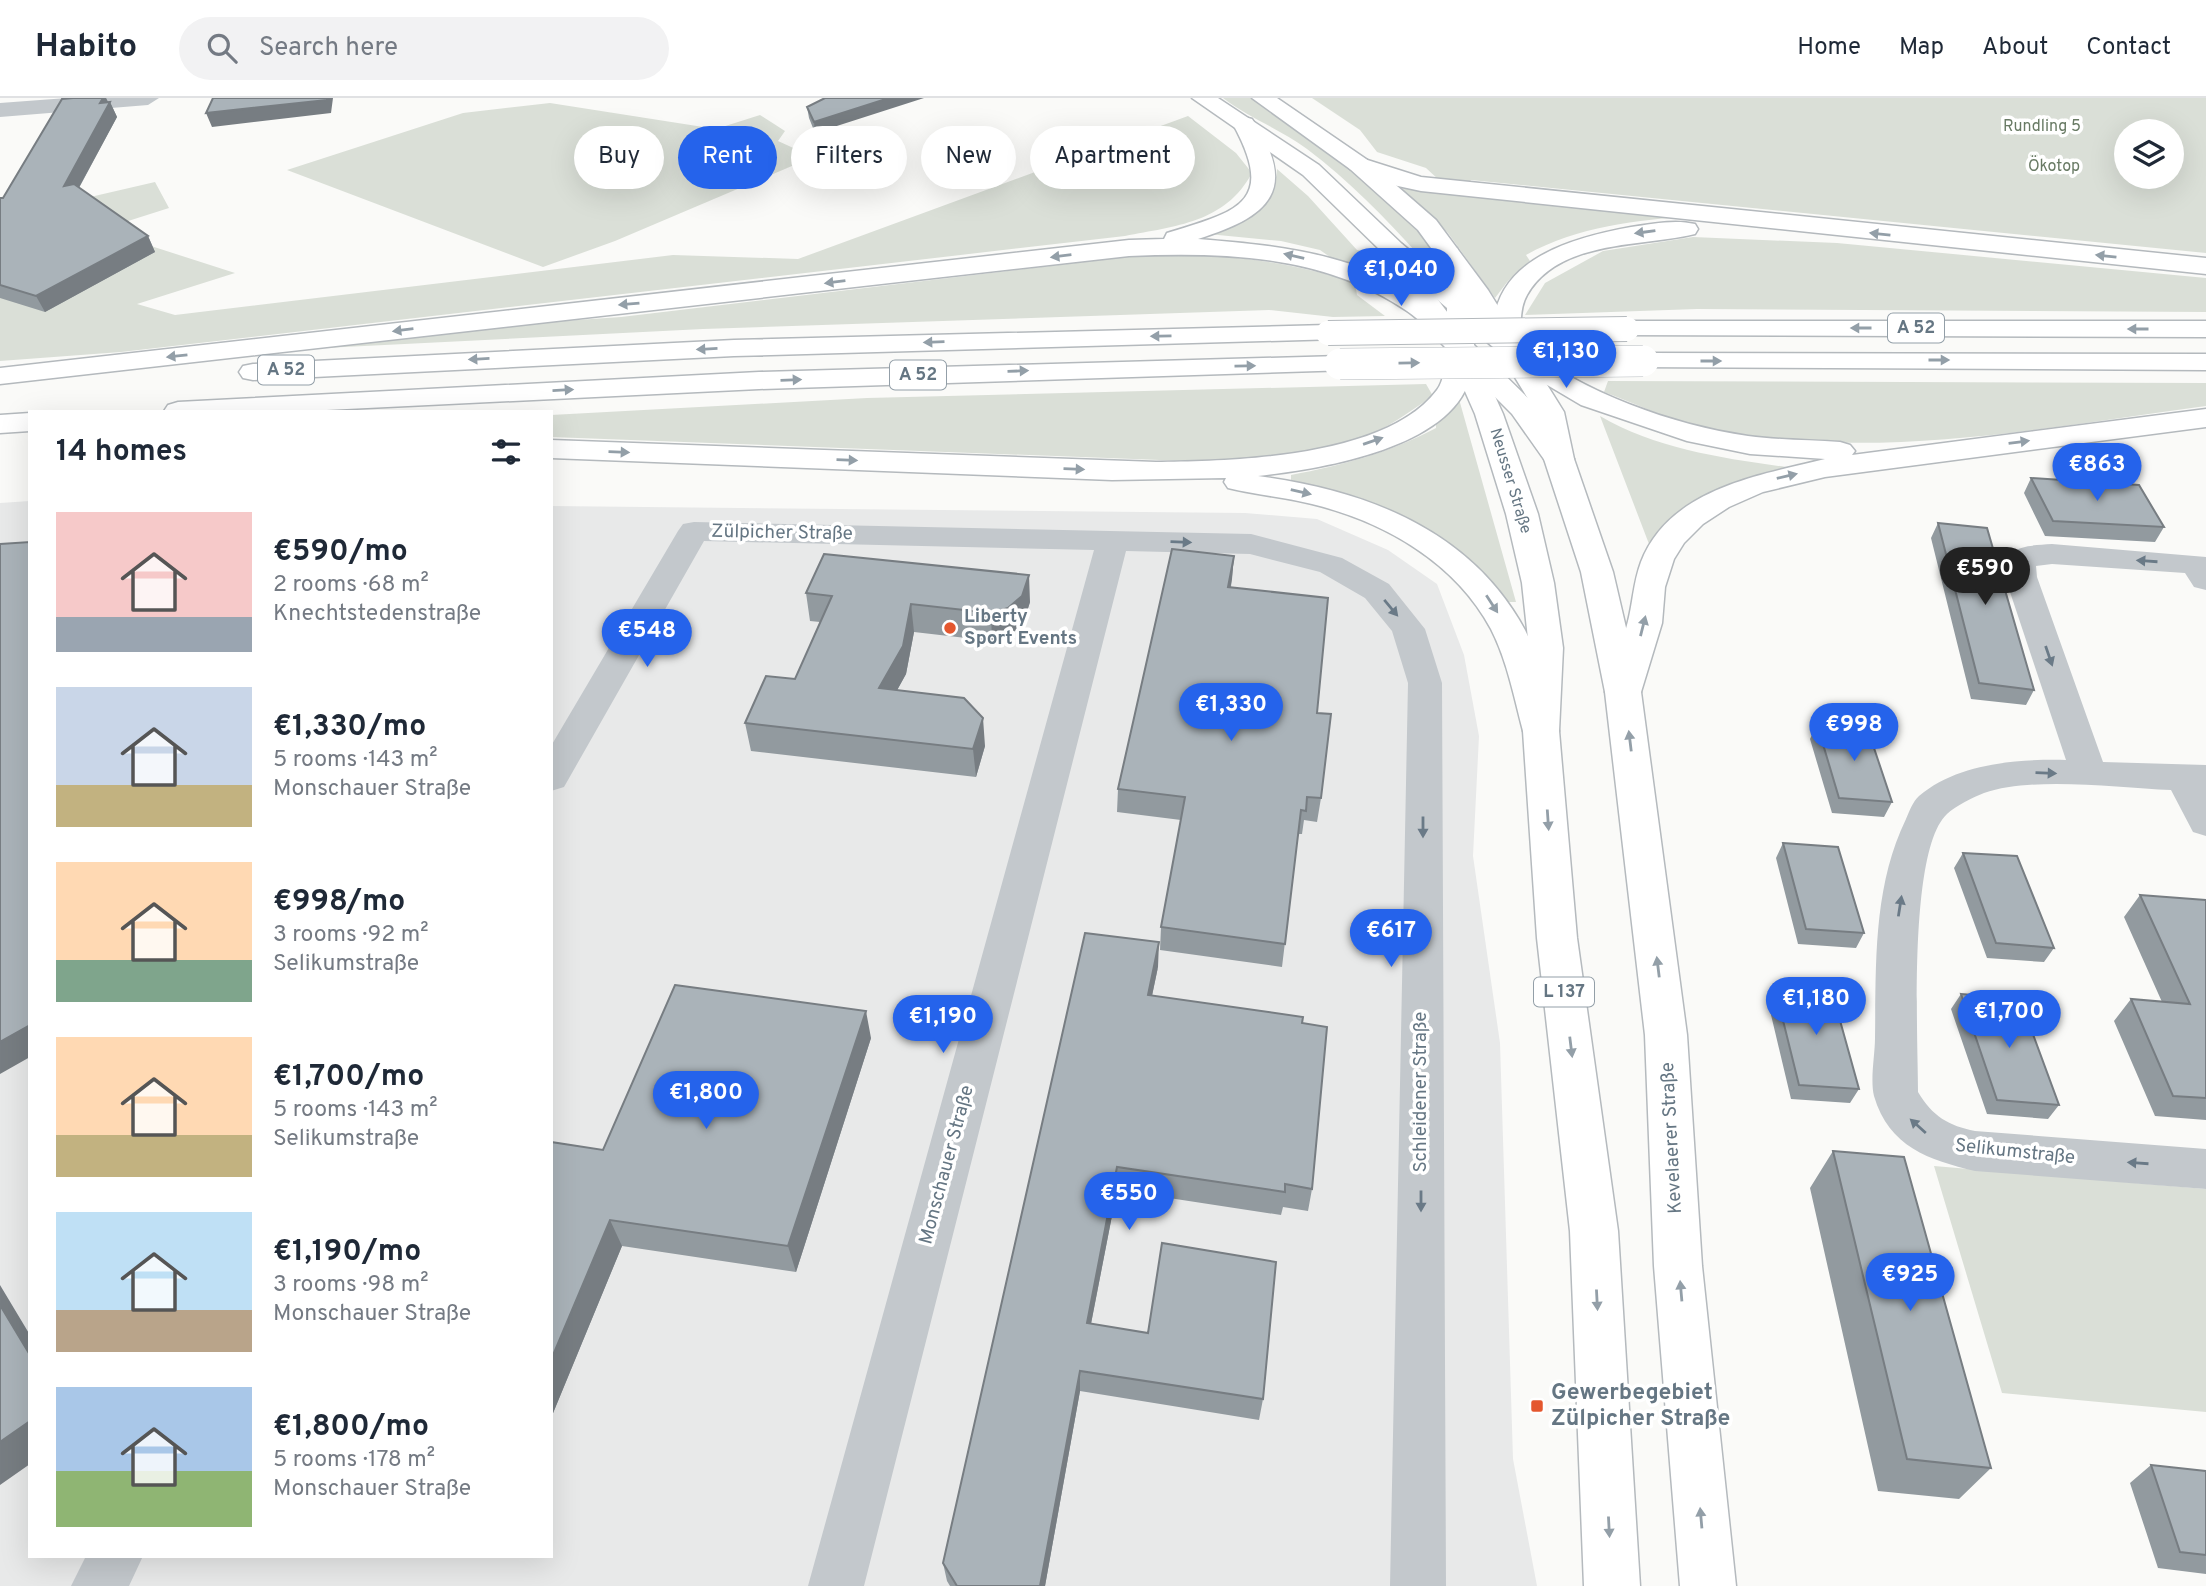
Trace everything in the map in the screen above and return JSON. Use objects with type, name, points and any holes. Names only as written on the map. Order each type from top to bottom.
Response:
[{"type":"main road","name":"Neusser Straße","points":[[1203,98],[1311,170],[1393,250],[1395,261],[1458,345],[1493,400],[1538,583],[1546,648],[1541,732]]},
{"type":"main road","points":[[1270,100],[1358,164],[1427,225],[1509,345],[1550,412],[1559,459],[1597,572],[1623,691]]},
{"type":"main road","points":[[1129,248],[1210,227],[1237,215],[1255,202],[1264,187],[1265,173],[1259,151],[1244,124]]},
{"type":"main road","points":[[1358,164],[1392,178],[1421,184],[1811,227],[2206,266]]},
{"type":"main road","points":[[1559,459],[1522,408],[1493,400],[1509,345],[1506,318],[1516,291],[1552,261],[1614,237],[1671,229],[1811,227]]},
{"type":"main road","points":[[0,376],[1129,248],[1234,247],[1328,264],[1362,276],[1404,297],[1419,307],[1458,345]]},
{"type":"main road","points":[[1393,250],[1540,370],[1591,399],[1697,435],[1750,445],[1816,450],[1952,450]]},
{"type":"main road","points":[[1111,470],[1275,464],[1329,456],[1380,439],[1421,418],[1452,391],[1457,374],[1461,308],[1456,277],[1448,253]]},
{"type":"main road","name":"A 52","points":[[0,388],[433,362],[734,348],[1328,333],[1627,329],[2206,329]]},
{"type":"main road","name":"A 52","points":[[197,410],[724,382],[1340,364],[1643,361],[2206,362]]},
{"type":"main road","points":[[1623,691],[1645,623],[1649,587],[1658,559],[1672,537],[1692,517],[1718,500],[1786,476],[1952,450],[2206,418]]},
{"type":"main road","points":[[0,424],[28,422]]},
{"type":"main road","points":[[0,438],[28,438]]},
{"type":"main road","points":[[553,449],[1111,470],[1275,486],[1346,502],[1398,523],[1440,548],[1489,598],[1512,640],[1541,732]]},
{"type":"main road","name":"Kevelaerer Straße","points":[[1623,691],[1667,1035],[1678,1266],[1708,1586]]},
{"type":"main road","name":"L 137","points":[[1541,732],[1557,938],[1594,1231],[1612,1586]]},
{"type":"street","points":[[0,110],[148,98]]},
{"type":"street","name":"Zülpicher Straße","points":[[553,775],[694,531],[1113,540]]},
{"type":"street","name":"Monschauer Straße","points":[[836,1586],[1113,540]]},
{"type":"street","name":"Schleidener Straße","points":[[1113,540],[1251,544],[1331,565],[1377,591],[1408,629],[1421,673],[1424,697],[1418,1586]]},
{"type":"street","points":[[2089,774],[2021,577],[2020,561],[2036,555],[2052,554],[2196,564],[2206,580]]},
{"type":"street","name":"Selikumstraße","points":[[2195,778],[2029,772],[1974,782],[1931,806],[1911,848],[1897,927],[1896,1095],[1912,1122],[1939,1143],[1975,1151],[2206,1169]]},
{"type":"street","points":[[2195,778],[2206,822]]},
{"type":"street","points":[[99,1586],[115,1558]]},
{"type":"shaded area","points":[[28,501],[28,1558],[553,1558],[553,506],[1245,513],[1317,519],[1388,550],[1437,584],[1464,655],[1479,736],[1473,856],[1500,1043],[1513,1459],[1537,1586],[0,1586],[0,503]]},
{"type":"green space","points":[[1223,98],[1252,98],[1328,150],[1422,234],[1439,265],[1435,267],[1425,262],[1369,203],[1307,149]]},
{"type":"green space","name":"Ökotop","points":[[1312,98],[2206,98],[2206,253],[1471,180],[1468,184],[1439,180],[1426,168],[1377,152],[1360,130]]},
{"type":"green space","points":[[550,103],[697,126],[678,126],[678,189],[738,189],[615,241],[543,267],[287,170],[463,113]]},
{"type":"green space","points":[[760,115],[785,131],[778,141],[791,147],[791,166],[777,172],[777,126],[725,126]]},
{"type":"green space","points":[[1188,116],[1236,153],[1252,173],[1241,190],[1228,203],[1197,220],[1125,236],[121,352],[0,361],[0,258],[60,204],[155,182],[169,208],[125,222],[151,246],[235,273],[137,304],[175,315],[673,255],[798,259],[989,189],[1016,189],[1016,179],[1030,174],[1030,189],[1195,189],[1195,126],[1161,126]]},
{"type":"green space","points":[[1277,169],[1308,196],[1357,250],[1371,252],[1387,273],[1382,275],[1330,257],[1320,250],[1281,241],[1208,234],[1262,202],[1275,182]]},
{"type":"green space","points":[[1401,188],[1695,216],[1608,226],[1546,245],[1526,255],[1530,261],[1508,281],[1495,298],[1448,233]]},
{"type":"green space","points":[[1693,237],[1837,243],[2206,278],[2206,312],[1697,309],[1525,315],[1545,283],[1603,251]]},
{"type":"green space","points":[[1186,254],[1272,262],[1334,276],[1355,283],[1357,295],[1385,316],[1333,317],[1269,310],[703,329],[284,350],[506,325],[621,317],[1126,257]]},
{"type":"green space","points":[[1608,381],[2206,383],[2206,406],[2018,432],[1892,442],[1830,442],[1767,438],[1692,425],[1604,392]]},
{"type":"green space","points":[[1426,384],[1433,396],[1396,421],[1351,441],[1328,448],[1257,458],[1186,461],[553,437],[553,415],[867,398]]},
{"type":"green space","points":[[1459,399],[1516,602],[1504,602],[1460,553],[1410,520],[1354,498],[1291,481],[1291,475],[1365,457],[1418,437],[1436,428],[1436,420]]},
{"type":"green space","points":[[1600,416],[1644,437],[1667,444],[1714,456],[1786,467],[1712,495],[1680,516],[1649,544]]},
{"type":"green space","points":[[1934,1166],[2206,1189],[2206,1412],[2002,1393]]},
{"type":"building","points":[[103,98],[100,103],[110,102],[64,186],[74,184],[148,236],[36,296],[0,285],[0,198],[3,198],[62,99]]},
{"type":"building","points":[[213,98],[327,98],[327,100],[206,113]]},
{"type":"building","points":[[825,98],[889,98],[814,122],[807,107]]},
{"type":"building","points":[[2031,478],[2139,485],[2164,527],[2053,521]]},
{"type":"building","points":[[1938,523],[1987,528],[2034,690],[1979,683]]},
{"type":"building","points":[[28,542],[28,1026],[0,1042],[0,544]]},
{"type":"building","points":[[1172,549],[1234,556],[1228,587],[1328,598],[1317,713],[1331,714],[1321,798],[1307,797],[1306,811],[1301,810],[1285,944],[1161,927],[1185,797],[1118,789]]},
{"type":"building","points":[[824,554],[1029,575],[1022,596],[1008,608],[991,613],[911,604],[903,646],[879,688],[964,698],[983,718],[973,749],[745,723],[766,676],[795,679],[832,596],[806,593]]},
{"type":"building","points":[[1817,724],[1867,727],[1892,802],[1839,798]]},
{"type":"building","points":[[1783,843],[1838,847],[1864,933],[1806,929]]},
{"type":"building","points":[[1963,853],[2017,856],[2054,948],[1996,943]]},
{"type":"building","points":[[2140,895],[2206,900],[2206,1098],[2173,1096],[2131,999],[2190,1004]]},
{"type":"building","points":[[1085,933],[1159,942],[1148,995],[1303,1017],[1302,1023],[1327,1027],[1312,1189],[1285,1184],[1285,1192],[1117,1167],[1087,1323],[1148,1333],[1162,1243],[1276,1262],[1263,1399],[1080,1371],[1040,1586],[957,1586],[943,1563]]},
{"type":"building","points":[[1774,984],[1831,988],[1859,1089],[1799,1085]]},
{"type":"building","points":[[675,985],[866,1011],[788,1246],[610,1220],[553,1355],[553,1142],[603,1150]]},
{"type":"building","points":[[1961,994],[2020,999],[2059,1105],[1997,1100]]},
{"type":"building","points":[[1833,1151],[1904,1157],[1991,1468],[1907,1459]]},
{"type":"building","points":[[0,1305],[28,1352],[28,1422],[0,1442]]},
{"type":"building","points":[[2151,1465],[2206,1471],[2206,1555],[2180,1552]]},
{"type":"place","name":"Liberty Sport Events","points":[[950,628]]},
{"type":"place","name":"Gewerbegebiet Zülpicher Straße","points":[[1537,1406]]},
{"type":"park label","name":"Rundling 5","points":[[2042,127]]}]
